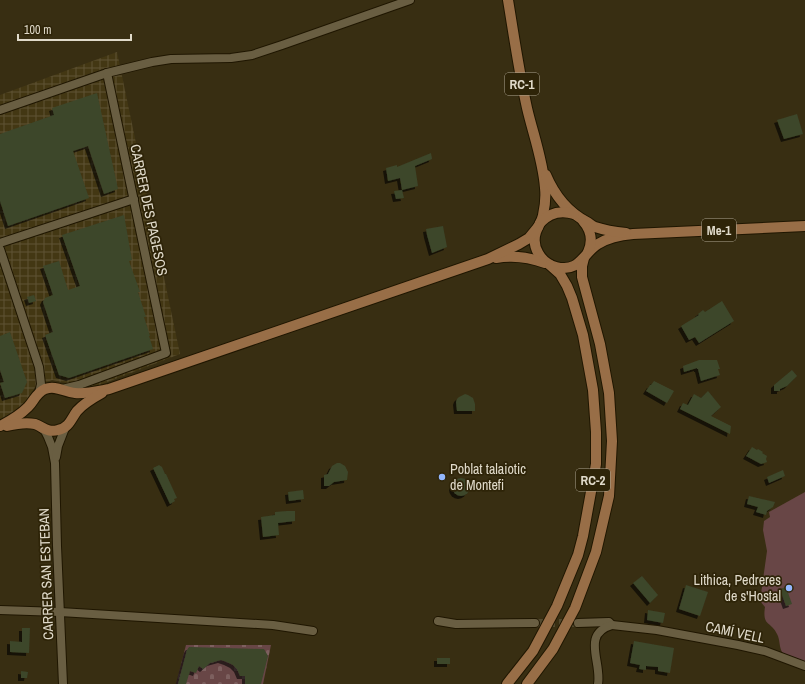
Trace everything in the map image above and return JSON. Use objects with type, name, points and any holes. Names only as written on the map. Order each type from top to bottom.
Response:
[{"type":"main road","name":"RC-1","points":[[508,0],[527,108],[542,166],[550,186],[564,203],[579,217]]},
{"type":"main road","name":"RC-1","points":[[539,226],[543,216],[546,199],[542,166]]},
{"type":"main road","name":"Me-1","points":[[39,393],[49,388],[75,393],[94,392],[109,389],[488,259],[529,238],[546,218],[554,213],[567,212],[594,226],[633,234]]},
{"type":"main road","points":[[579,217],[588,227],[591,236],[590,245],[586,256]]},
{"type":"main road","points":[[539,226],[536,231],[536,249],[540,257],[549,264]]},
{"type":"main road","name":"Me-1","points":[[488,259],[505,256],[522,257],[535,259],[557,268],[564,268],[578,264],[592,248],[598,244],[619,236],[633,234],[805,226]]},
{"type":"main road","name":"RC-2","points":[[527,684],[553,650],[575,608],[596,552],[609,496],[612,441],[609,393],[600,344],[582,277],[582,266],[586,256]]},
{"type":"main road","name":"RC-2","points":[[507,684],[533,652],[557,606],[578,555],[584,536],[596,464],[596,432],[593,390],[583,335],[567,286],[560,274],[549,264]]},
{"type":"main road","points":[[60,389],[71,396],[73,400],[75,410],[73,418]]},
{"type":"main road","name":"Me-1","points":[[65,428],[77,411],[96,396],[109,389]]},
{"type":"main road","points":[[0,427],[17,417],[32,403],[39,393]]},
{"type":"main road","points":[[32,403],[32,416],[40,427]]},
{"type":"main road","points":[[0,427],[31,424],[53,431],[65,428]]},
{"type":"street","points":[[0,110],[108,73],[152,62],[171,59],[231,58],[252,55],[410,0]]},
{"type":"street","name":"CARRER DES PAGESOS","points":[[60,389],[79,385],[166,353],[108,73]]},
{"type":"street","points":[[0,243],[134,199]]},
{"type":"street","points":[[0,249],[39,367],[41,384],[39,393]]},
{"type":"street","points":[[39,367],[46,379],[60,389]]},
{"type":"street","name":"CARRER SAN ESTEBAN","points":[[40,427],[45,431],[50,442],[55,463],[63,684]]},
{"type":"street","name":"CARRER SAN ESTEBAN","points":[[55,463],[58,446],[65,428]]},
{"type":"street","points":[[0,610],[60,612],[274,625],[313,631]]},
{"type":"street","points":[[438,621],[456,624],[536,623]]},
{"type":"street","name":"CAMÍ VELL","points":[[578,623],[609,622],[612,625],[658,630],[738,645],[765,652],[805,666]]},
{"type":"street","points":[[598,684],[599,676],[594,642],[596,636],[602,630],[612,625]]},
{"type":"shaded area","points":[[117,52],[180,354],[92,388],[52,380],[35,387],[26,402],[9,416],[0,420],[0,95]]},
{"type":"green space","points":[[805,492],[805,662],[790,658],[782,652],[778,636],[775,630],[766,621],[764,613],[765,607],[760,601],[767,551],[763,530],[764,521],[770,517],[769,512]]},
{"type":"green space","points":[[186,645],[271,645],[263,684],[176,684]]},
{"type":"building","points":[[97,93],[118,189],[104,194],[88,146],[73,151],[89,198],[8,226],[0,201],[0,134],[54,115],[52,108]]},
{"type":"building","points":[[797,114],[803,134],[784,139],[777,120]]},
{"type":"building","points":[[431,153],[432,159],[415,166],[418,186],[402,190],[400,178],[388,181],[386,168],[397,165],[397,167]]},
{"type":"building","points":[[402,190],[404,198],[396,199],[394,191]]},
{"type":"building","points":[[124,215],[132,260],[129,261],[140,292],[138,292],[146,317],[144,317],[153,349],[69,378],[59,375],[45,335],[53,332],[43,302],[45,298],[53,295],[43,266],[59,261],[68,290],[80,286],[62,235]]},
{"type":"building","points":[[443,226],[447,247],[432,253],[426,229]]},
{"type":"building","points":[[34,295],[36,301],[29,303],[27,297]]},
{"type":"building","points":[[722,301],[734,321],[699,343],[695,337],[689,340],[681,326],[699,315],[698,314],[703,310],[705,312]]},
{"type":"building","points":[[10,332],[27,382],[22,393],[5,398],[0,383],[4,382],[0,370],[0,336]]},
{"type":"building","points":[[699,360],[717,360],[720,375],[701,381],[697,368],[684,372],[683,366]]},
{"type":"building","points":[[792,370],[797,376],[787,386],[780,389],[780,391],[774,391],[774,385]]},
{"type":"building","points":[[654,381],[674,391],[667,403],[646,391]]},
{"type":"building","points":[[708,391],[721,407],[711,416],[731,426],[730,434],[680,409],[683,403],[688,405],[694,394],[701,398]]},
{"type":"building","points":[[465,394],[473,398],[475,411],[457,411],[457,399]]},
{"type":"building","points":[[752,447],[763,452],[762,453],[767,456],[767,462],[761,464],[746,456]]},
{"type":"building","points":[[337,463],[345,466],[348,472],[347,480],[334,482],[329,486],[324,486],[324,475],[328,474],[332,466]]},
{"type":"building","points":[[159,465],[166,474],[177,498],[170,504],[153,468]]},
{"type":"building","points":[[783,470],[785,476],[769,483],[767,477]]},
{"type":"building","points":[[461,478],[467,481],[470,487],[467,493],[461,496],[455,493],[452,487],[455,481]]},
{"type":"building","points":[[303,490],[304,499],[289,501],[288,492]]},
{"type":"building","points":[[749,496],[775,502],[773,507],[767,511],[766,515],[756,512],[758,507],[747,504]]},
{"type":"building","points":[[295,511],[295,521],[278,523],[279,535],[263,537],[261,517],[275,515],[275,512]]},
{"type":"building","points":[[642,576],[658,595],[650,603],[633,583]]},
{"type":"building","points":[[686,585],[708,592],[700,616],[679,609]]},
{"type":"building","points":[[786,587],[792,604],[786,606],[780,589]]},
{"type":"building","points":[[648,610],[665,613],[663,623],[647,620]]},
{"type":"building","points":[[22,628],[30,628],[29,653],[10,652],[10,641],[22,642]]},
{"type":"building","points":[[634,641],[674,648],[670,673],[658,671],[658,667],[646,666],[646,670],[639,669],[640,665],[630,663]]},
{"type":"building","points":[[189,647],[264,649],[268,656],[261,684],[245,684],[245,676],[240,676],[237,669],[233,665],[221,660],[210,663],[203,669],[199,666],[196,673],[190,671],[186,684],[178,684]]},
{"type":"building","points":[[437,658],[450,658],[450,664],[437,664]]},
{"type":"building","points":[[21,671],[28,672],[27,678],[21,678]]},
{"type":"tunnel","points":[[535,623],[578,623]]},
{"type":"place","name":"Poblat talaiotic de Montefi","points":[[442,477]]},
{"type":"place","name":"Lithica, Pedreres de s'Hostal","points":[[789,588]]}]
